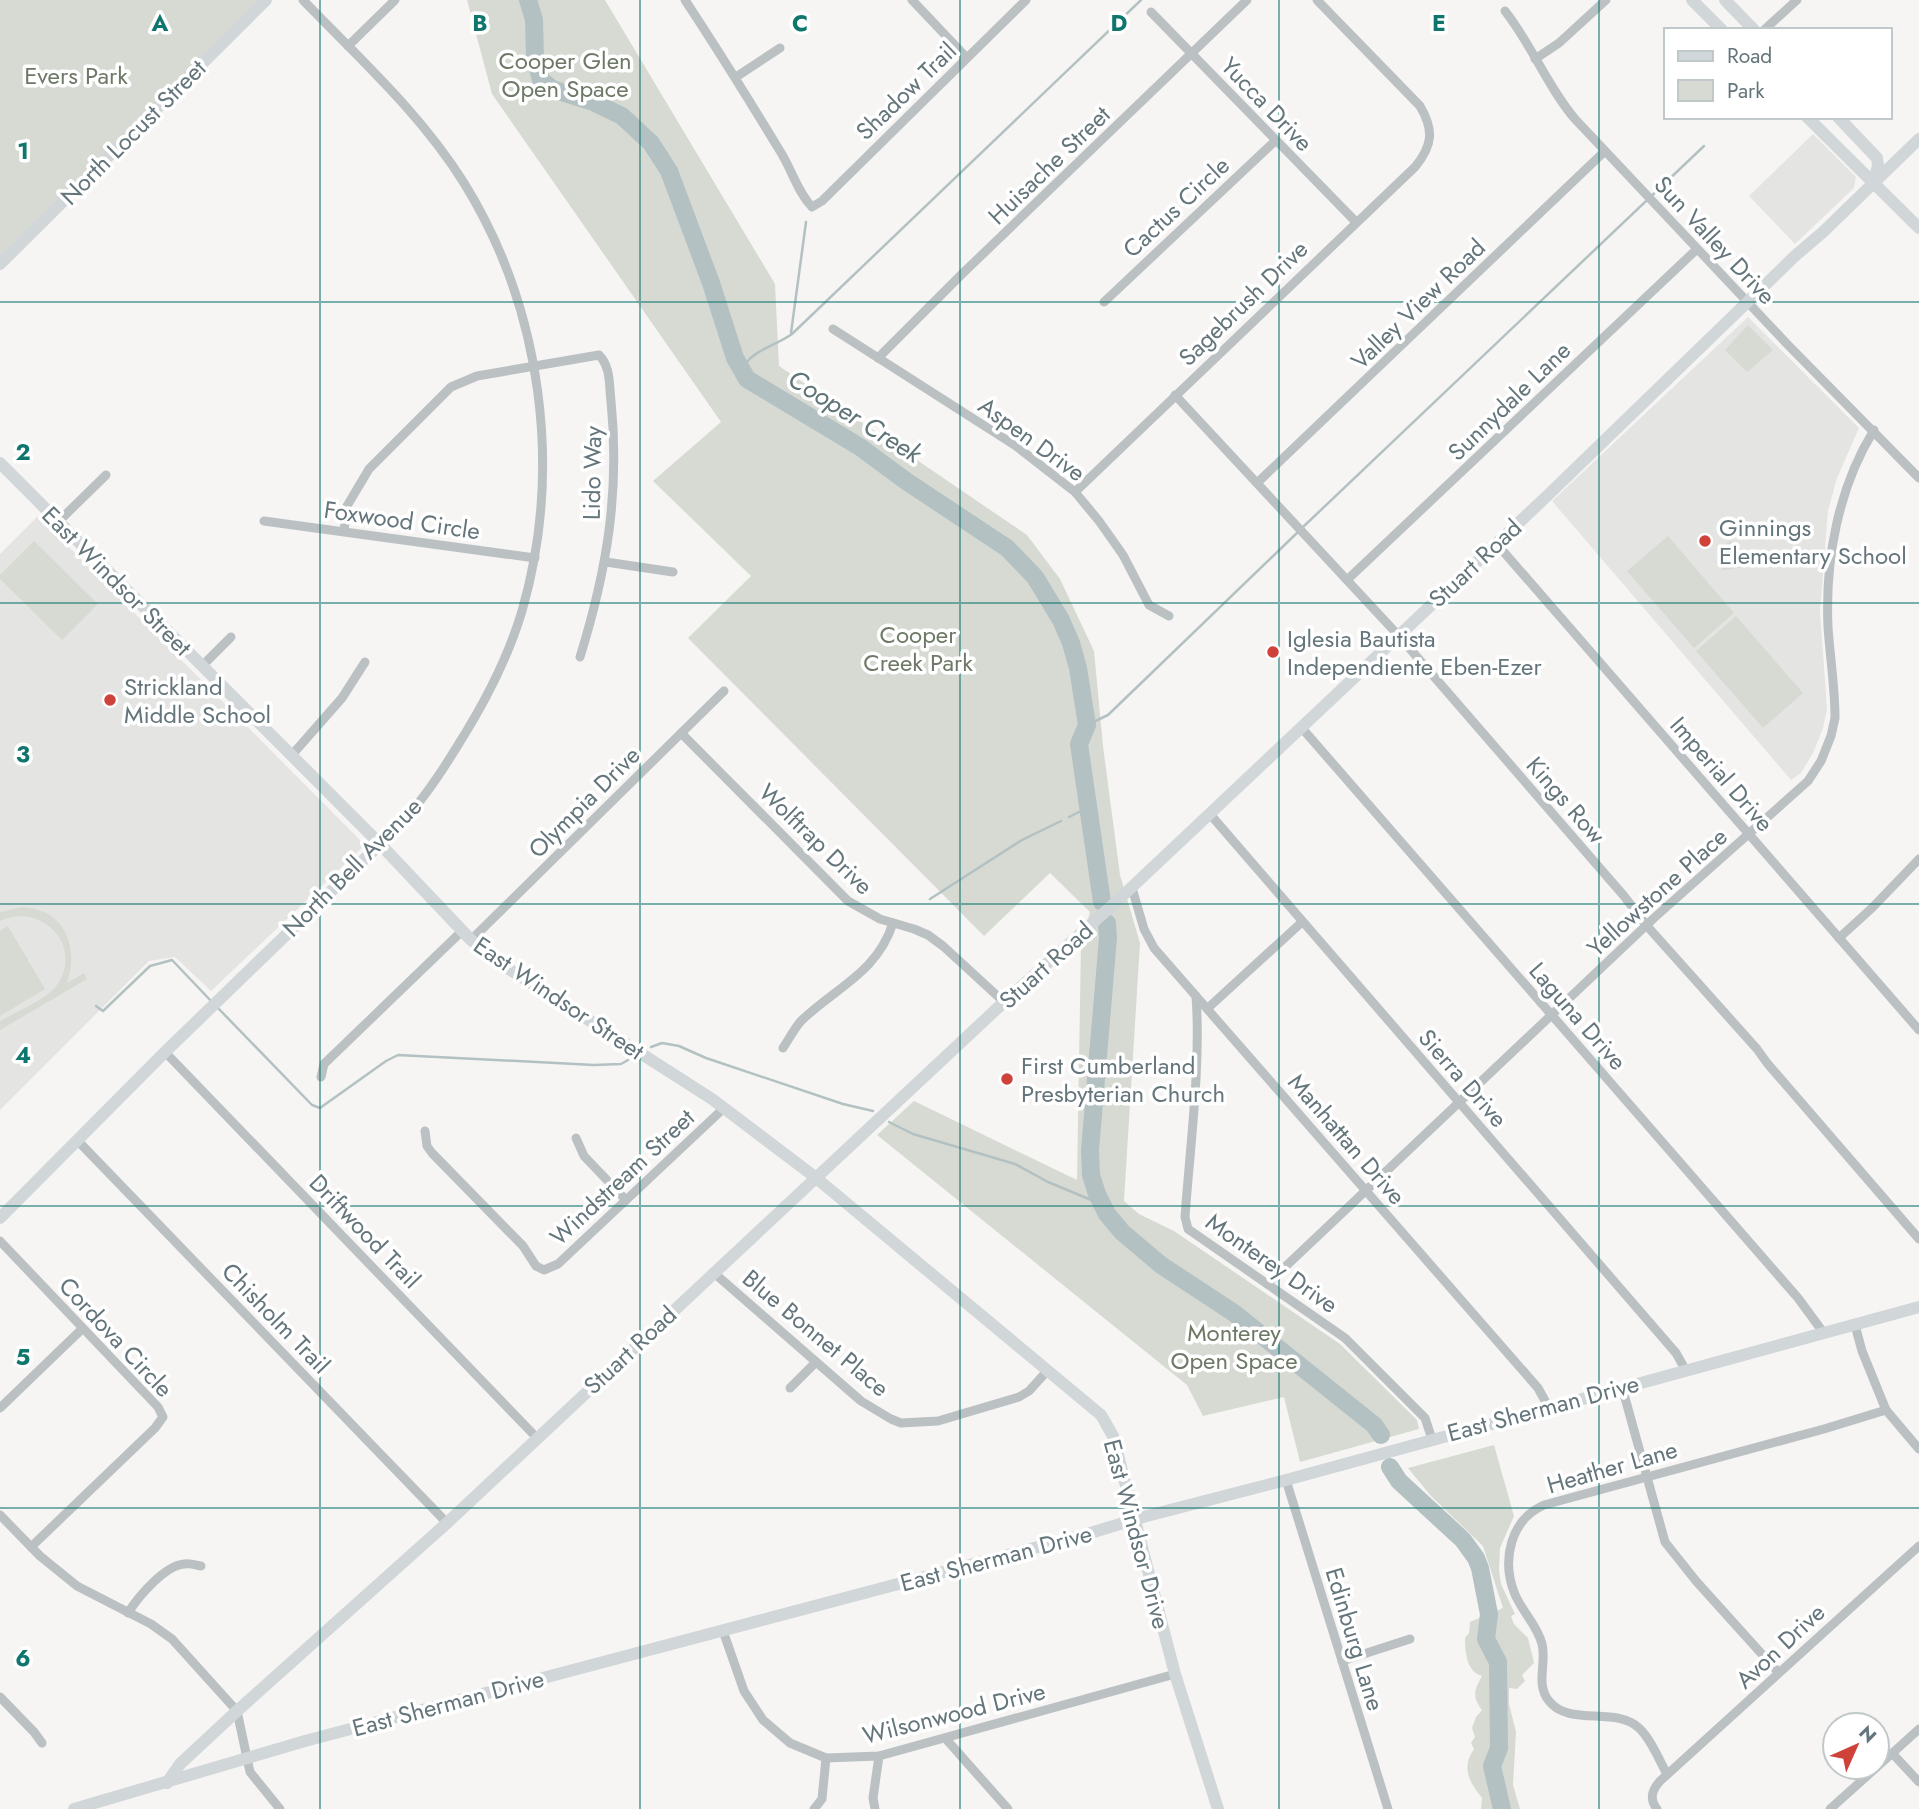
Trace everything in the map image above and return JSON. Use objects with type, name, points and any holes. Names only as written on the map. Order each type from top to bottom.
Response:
[{"type":"street","name":"North Locust Street","points":[[0,264],[266,0]]},
{"type":"street","name":"North Bell Avenue","points":[[0,1218],[224,993],[411,814],[442,772],[482,706],[521,614],[535,558],[542,470],[540,419],[527,332],[506,266],[464,182],[416,118],[303,0]]},
{"type":"street","points":[[348,46],[395,0]]},
{"type":"street","points":[[685,0],[736,77],[780,48]]},
{"type":"street","points":[[912,0],[967,58]]},
{"type":"street","name":"Shadow Trail","points":[[736,77],[783,155],[803,196],[812,207],[1026,0]]},
{"type":"street","name":"Huisache Street","points":[[878,358],[1247,0]]},
{"type":"street","name":"Sagebrush Drive","points":[[1075,492],[1415,167],[1428,149],[1430,127],[1420,106],[1318,0]]},
{"type":"street","points":[[1535,60],[1559,43],[1606,0]]},
{"type":"street","points":[[1692,0],[1720,28]]},
{"type":"street","points":[[1725,0],[1752,28]]},
{"type":"street","points":[[1767,28],[1797,0]]},
{"type":"street","name":"Sun Valley Drive","points":[[1504,11],[1555,95],[1747,302],[1919,478]]},
{"type":"street","name":"Yucca Drive","points":[[1151,12],[1356,222]]},
{"type":"street","points":[[1809,119],[1919,228]]},
{"type":"street","points":[[1840,119],[1877,158],[1878,166],[1873,183]]},
{"type":"street","name":"Stuart Road","points":[[167,1783],[180,1765],[237,1711],[447,1523],[815,1177],[1132,888],[1919,139]]},
{"type":"street","name":"Cactus Circle","points":[[1104,302],[1275,141]]},
{"type":"street","name":"Valley View Road","points":[[1257,483],[1605,151]]},
{"type":"street","name":"Sunnydale Lane","points":[[1347,580],[1697,249]]},
{"type":"street","name":"Aspen Drive","points":[[833,329],[1016,446],[1075,492],[1123,555],[1149,606],[1169,616]]},
{"type":"street","name":"Lido Way","points":[[533,366],[590,355],[599,355],[607,363],[613,419],[614,489],[606,562],[580,657]]},
{"type":"street","points":[[344,531],[348,506],[369,469],[451,387],[477,376],[533,366]]},
{"type":"street","name":"Kings Row","points":[[1175,396],[1398,635],[1919,1239]]},
{"type":"street","name":"Yellowstone Place","points":[[1267,1284],[1647,926],[1808,781],[1821,761],[1831,736],[1835,703],[1828,627],[1830,563],[1836,528],[1847,490],[1865,444],[1874,430]]},
{"type":"street","name":"East Windsor Street","points":[[0,463],[467,936],[506,967],[724,1108],[815,1177]]},
{"type":"street","points":[[58,522],[106,475]]},
{"type":"street","name":"Foxwood Circle","points":[[264,521],[535,558]]},
{"type":"street","name":"Imperial Drive","points":[[1496,543],[1919,1030]]},
{"type":"street","points":[[606,562],[673,572]]},
{"type":"street","points":[[202,666],[231,637]]},
{"type":"street","points":[[291,756],[342,698],[365,662]]},
{"type":"street","name":"Olympia Drive","points":[[321,1077],[324,1064],[467,936],[724,691]]},
{"type":"street","name":"Laguna Drive","points":[[1301,727],[1798,1298],[1823,1332]]},
{"type":"street","name":"Wolftrap Drive","points":[[681,733],[848,901],[865,912],[928,935],[1004,1002]]},
{"type":"street","name":"Sierra Drive","points":[[1209,813],[1676,1353],[1685,1369]]},
{"type":"street","points":[[1839,938],[1919,859]]},
{"type":"street","name":"Manhattan Drive","points":[[1132,888],[1144,929],[1154,948],[1538,1388],[1549,1408]]},
{"type":"street","points":[[1208,1008],[1301,922]]},
{"type":"street","points":[[783,1048],[801,1021],[856,978],[879,954],[887,942],[893,923]]},
{"type":"street","name":"Monterey Drive","points":[[1196,996],[1193,1100],[1185,1217],[1188,1229],[1345,1338],[1425,1418],[1432,1439]]},
{"type":"street","name":"Driftwood Trail","points":[[164,1052],[537,1438]]},
{"type":"street","name":"Windstream Street","points":[[425,1132],[427,1146],[432,1153],[523,1246],[536,1266],[544,1269],[558,1264],[724,1108]]},
{"type":"street","points":[[576,1138],[584,1156],[626,1200]]},
{"type":"street","name":"Chisholm Trail","points":[[77,1140],[447,1523]]},
{"type":"street","name":"East Windsor Drive","points":[[815,1177],[1101,1415],[1113,1436],[1175,1674],[1218,1809]]},
{"type":"street","name":"Cordova Circle","points":[[0,1241],[158,1407],[163,1417],[155,1428],[31,1547]]},
{"type":"street","name":"Blue Bonnet Place","points":[[713,1272],[861,1401],[901,1423],[939,1421],[1020,1397],[1048,1370]]},
{"type":"street","name":"East Sherman Drive","points":[[74,1809],[246,1759],[1087,1534],[1919,1307]]},
{"type":"street","points":[[1855,1325],[1862,1351],[1886,1410],[1919,1449]]},
{"type":"street","points":[[0,1408],[82,1329]]},
{"type":"street","points":[[790,1388],[816,1362]]},
{"type":"street","points":[[1622,1387],[1665,1542],[1696,1581],[1778,1672]]},
{"type":"street","name":"Heather Lane","points":[[1667,1774],[1640,1729],[1633,1724],[1624,1719],[1569,1712],[1554,1706],[1548,1700],[1543,1690],[1542,1645],[1534,1625],[1514,1592],[1508,1569],[1514,1533],[1534,1509],[1886,1410]]},
{"type":"street","name":"Edinburg Lane","points":[[1286,1480],[1388,1809]]},
{"type":"street","points":[[0,1515],[31,1547],[77,1586],[150,1624],[172,1639],[237,1711],[250,1772],[280,1809]]},
{"type":"street","name":"Avon Drive","points":[[1667,1774],[1919,1546]]},
{"type":"street","points":[[128,1613],[145,1591],[167,1571],[186,1563],[201,1566]]},
{"type":"street","name":"Wilsonwood Drive","points":[[723,1631],[744,1691],[763,1720],[790,1743],[826,1758],[879,1756],[1175,1674]]},
{"type":"street","points":[[1342,1661],[1410,1639]]},
{"type":"street","points":[[0,1697],[42,1743]]},
{"type":"street","points":[[1919,1729],[1892,1753],[1919,1782]]},
{"type":"street","points":[[946,1739],[1008,1809]]},
{"type":"street","points":[[875,1809],[873,1798],[879,1756]]},
{"type":"street","points":[[814,1809],[822,1799],[826,1758]]},
{"type":"street","points":[[1657,1809],[1652,1800],[1653,1790],[1667,1774]]},
{"type":"street","points":[[1830,1809],[1861,1781]]},
{"type":"shaded area","points":[[1813,134],[1856,177],[1854,188],[1795,244],[1749,196]]},
{"type":"shaded area","name":"Ginnings Elementary School","points":[[1748,317],[1859,428],[1837,478],[1828,511],[1820,611],[1827,709],[1813,753],[1801,773],[1791,780],[1552,501]]},
{"type":"shaded area","name":"Strickland Middle School","points":[[38,516],[365,845],[211,991],[175,957],[149,961],[0,1110],[0,554]]},
{"type":"green space","name":"Evers Park","points":[[0,0],[258,0],[0,256]]},
{"type":"green space","points":[[467,0],[605,0],[775,284],[779,366],[1027,535],[1060,579],[1094,651],[1120,875],[1140,943],[1124,1201],[1139,1214],[1174,1231],[1340,1344],[1417,1420],[1419,1429],[1300,1462],[1284,1397],[1203,1416],[1187,1385],[877,1135],[914,1101],[1077,1180],[1081,943],[1090,912],[1050,873],[984,936],[688,638],[751,576],[653,481],[721,422],[492,94]]},
{"type":"green space","points":[[1748,325],[1773,350],[1747,372],[1725,350]]},
{"type":"green space","points":[[1668,536],[1734,613],[1694,648],[1627,571]]},
{"type":"green space","points":[[34,541],[98,604],[62,640],[0,579],[0,575]]},
{"type":"green space","points":[[1731,541],[1736,543],[1747,558],[1744,567],[1723,570],[1719,560],[1723,545]]},
{"type":"green space","points":[[1736,616],[1803,693],[1763,728],[1696,651]]},
{"type":"green space","points":[[22,907],[37,909],[49,915],[65,932],[71,956],[67,983],[84,973],[87,979],[0,1030],[0,1021],[41,999],[55,988],[65,967],[65,953],[61,941],[53,930],[42,922],[29,917],[0,921],[0,912]]},
{"type":"green space","points":[[8,926],[45,989],[0,1016],[0,931]]},
{"type":"green space","points":[[1494,1445],[1514,1516],[1500,1548],[1501,1584],[1515,1614],[1511,1616],[1514,1624],[1528,1638],[1534,1663],[1522,1675],[1525,1681],[1517,1689],[1509,1688],[1509,1704],[1516,1732],[1513,1785],[1520,1809],[1481,1809],[1482,1798],[1470,1780],[1467,1768],[1474,1749],[1471,1743],[1475,1737],[1472,1728],[1482,1710],[1475,1693],[1482,1676],[1470,1666],[1466,1656],[1465,1638],[1469,1633],[1470,1622],[1503,1608],[1483,1546],[1431,1496],[1408,1468]]},
{"type":"waterway","name":"Cooper Creek","points":[[528,0],[534,20],[535,58],[541,80],[552,89],[593,102],[622,116],[651,143],[669,171],[711,283],[735,358],[747,379],[860,447],[1007,548],[1035,577],[1061,620],[1078,668],[1087,725],[1079,744],[1102,902]]},
{"type":"waterway","points":[[741,371],[757,353],[792,334],[1141,0]]},
{"type":"waterway","points":[[1303,527],[1704,146]]},
{"type":"waterway","points":[[791,333],[806,222]]},
{"type":"waterway","points":[[1087,725],[1108,715],[1298,532]]},
{"type":"waterway","points":[[1069,817],[1087,808]]},
{"type":"waterway","points":[[930,899],[1022,840],[1061,821]]},
{"type":"waterway","name":"Cooper Creek","points":[[1107,923],[1108,938],[1090,1150],[1091,1175],[1107,1214],[1122,1232],[1161,1265],[1234,1313],[1374,1425],[1381,1435]]},
{"type":"waterway","points":[[96,1006],[103,1011],[150,966],[172,960],[212,1002]]},
{"type":"waterway","points":[[217,1007],[312,1105],[320,1108],[398,1055],[594,1065],[621,1064],[628,1060]]},
{"type":"waterway","points":[[651,1047],[662,1043],[679,1046],[706,1058],[843,1104],[873,1111]]},
{"type":"waterway","points":[[889,1122],[913,1134],[1015,1164],[1048,1182],[1101,1204]]},
{"type":"waterway","name":"Cooper Creek","points":[[1390,1467],[1399,1481],[1463,1540],[1480,1568],[1489,1614],[1486,1639],[1498,1662],[1499,1748],[1492,1766],[1502,1809]]},
{"type":"place","name":"Ginnings Elementary School","points":[[1705,541]]},
{"type":"place","name":"Iglesia Bautista Independiente Eben-Ezer","points":[[1273,652]]},
{"type":"place","name":"Strickland Middle School","points":[[110,700]]},
{"type":"place","name":"First Cumberland Presbyterian Church","points":[[1007,1079]]},
{"type":"park label","name":"Cooper Glen Open Space","points":[[565,74]]},
{"type":"park label","name":"Cooper Creek Park","points":[[918,648]]},
{"type":"park label","name":"Monterey Open Space","points":[[1234,1346]]}]
